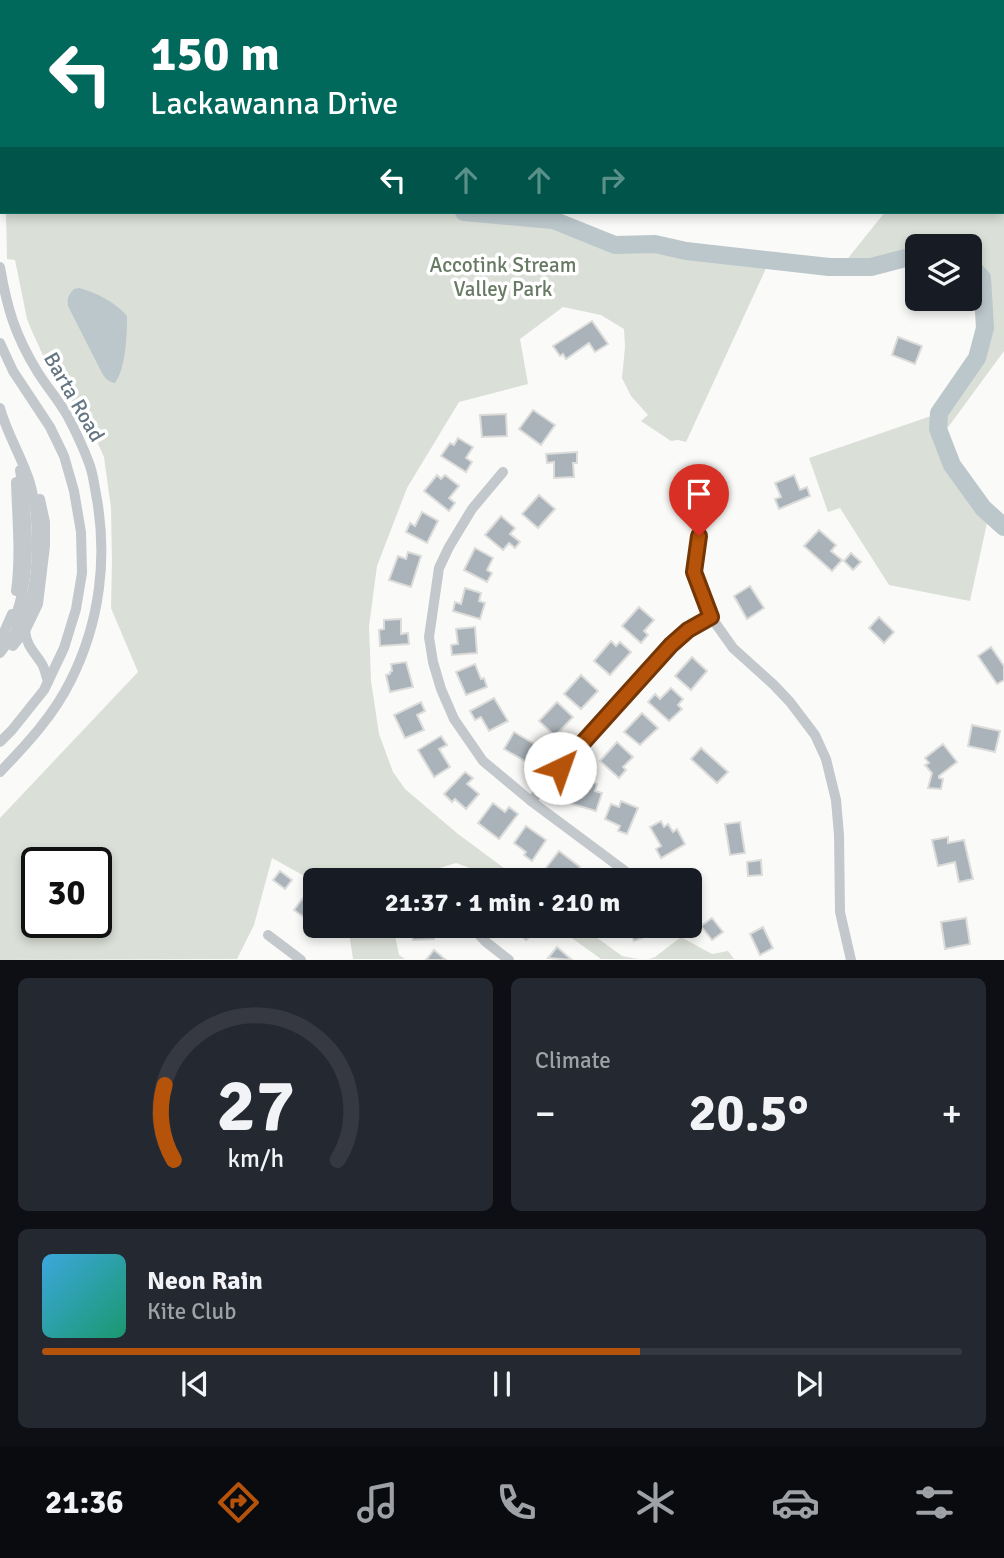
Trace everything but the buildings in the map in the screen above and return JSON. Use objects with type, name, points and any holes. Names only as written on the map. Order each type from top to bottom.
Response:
[{"type":"street","name":"Barta Road","points":[[0,267],[5,297],[17,335],[38,373],[65,412],[90,465],[101,519],[102,563],[93,625],[71,681],[44,723],[0,772]]},
{"type":"street","name":"Barta Road","points":[[0,344],[13,371],[50,426],[64,456],[74,491],[81,532],[82,573],[76,609],[64,648],[48,682],[0,742]]},
{"type":"street","points":[[0,408],[10,438],[15,466],[19,545],[18,575],[0,641]]},
{"type":"street","points":[[0,654],[12,648],[25,631],[38,604],[46,546],[37,485],[26,460],[10,438]]},
{"type":"street","points":[[0,654],[11,640],[29,606],[36,576],[35,510],[22,461],[10,438]]},
{"type":"street","points":[[503,472],[472,509],[439,568],[429,637],[433,662],[454,719],[483,761],[531,801],[621,868]]},
{"type":"street","points":[[699,536],[694,572],[711,617],[733,648],[790,702],[807,724],[826,759],[836,800],[840,912],[851,960]]},
{"type":"street","points":[[531,801],[671,645],[688,630],[711,617]]},
{"type":"street","points":[[25,631],[26,640],[43,666],[48,682]]},
{"type":"street","points":[[0,749],[19,751]]},
{"type":"street","points":[[268,935],[301,960]]},
{"type":"street","points":[[482,938],[509,960]]},
{"type":"green space","name":"Accotink Stream Valley Park","points":[[6,214],[486,214],[553,220],[641,253],[662,252],[680,257],[768,264],[686,442],[671,441],[641,421],[648,415],[631,396],[622,378],[624,329],[601,315],[563,307],[520,339],[528,384],[459,402],[407,488],[377,566],[369,626],[371,681],[379,734],[393,772],[405,789],[504,868],[470,868],[456,863],[440,868],[303,868],[303,875],[272,858],[254,925],[237,959],[0,960],[0,818],[138,672],[111,608],[111,508],[104,457],[89,424],[45,360],[27,319],[15,260],[7,259]]},
{"type":"green space","points":[[883,214],[1004,214],[1004,351],[935,445],[987,523],[970,601],[889,585],[840,508],[828,512],[809,458],[934,415],[982,344],[979,311],[982,311],[982,234],[905,234],[905,263],[861,275],[837,272]]},
{"type":"green space","points":[[350,938],[395,938],[399,955],[405,959],[353,959]]},
{"type":"green space","points":[[572,938],[597,938],[622,956],[638,959],[601,959]]},
{"type":"green space","points":[[683,938],[712,954],[728,951],[734,959],[649,959]]},
{"type":"shaded area","points":[[79,288],[117,306],[127,316],[124,360],[115,383],[102,373],[69,308],[69,296],[74,289]]},
{"type":"waterway","points":[[486,214],[553,220],[615,245],[655,244],[686,251],[829,267],[871,267],[905,258]]},
{"type":"waterway","points":[[982,278],[985,328],[977,358],[939,413],[938,429],[952,465],[983,508],[1004,527]]},
{"type":"route","points":[[560,768],[671,645],[688,630],[711,617],[694,572],[699,536]]}]
